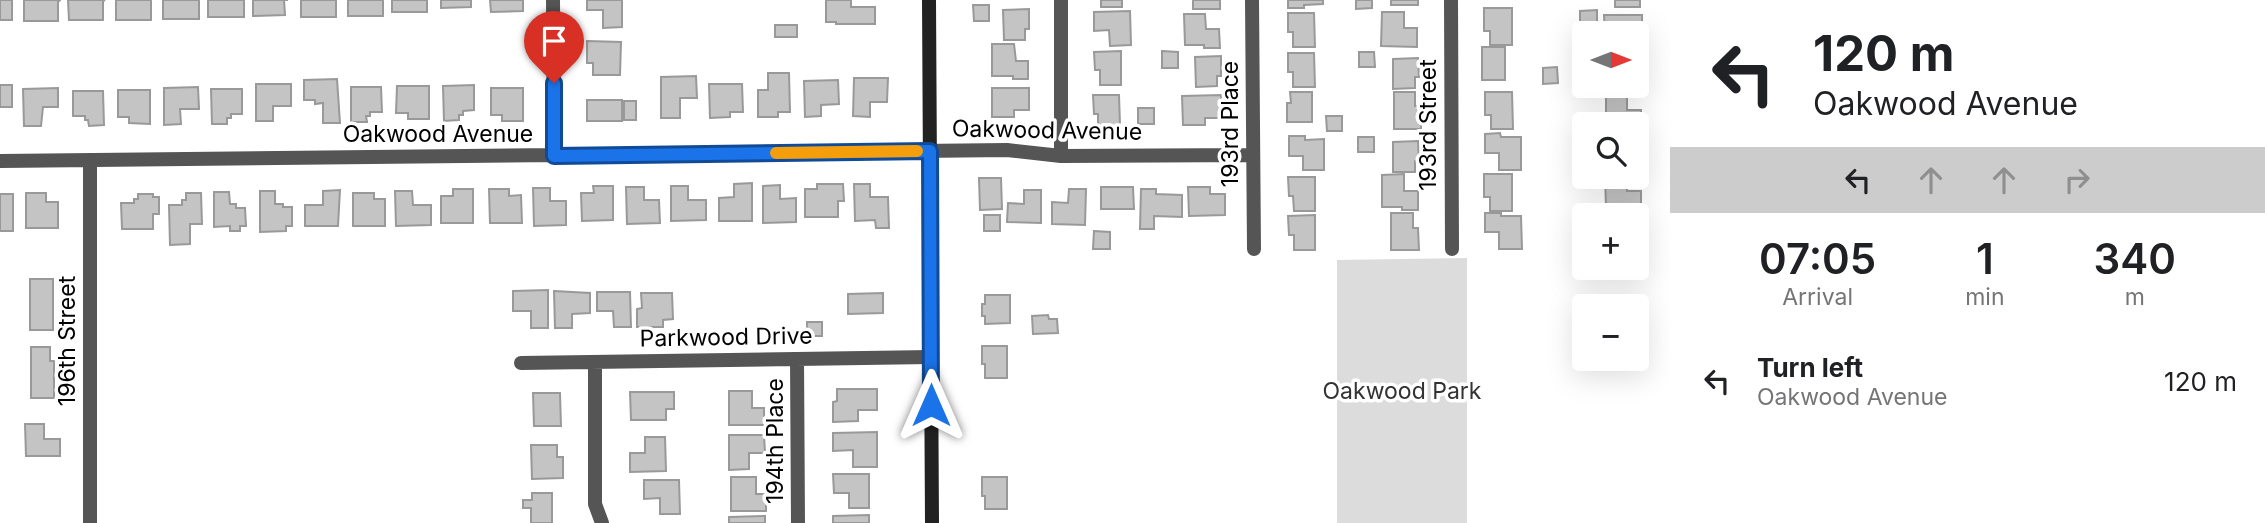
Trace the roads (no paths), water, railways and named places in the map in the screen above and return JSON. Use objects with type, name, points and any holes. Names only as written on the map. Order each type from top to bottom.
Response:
[{"type":"main road","points":[[929,0],[932,523]]},
{"type":"street","points":[[553,0],[554,156]]},
{"type":"street","points":[[1061,0],[1061,156]]},
{"type":"street","name":"193rd Place","points":[[1252,0],[1254,248]]},
{"type":"street","name":"193rd Street","points":[[1451,0],[1452,249]]},
{"type":"street","name":"Oakwood Avenue","points":[[0,162],[1007,150],[1061,156],[1253,155]]},
{"type":"street","name":"196th Street","points":[[90,160],[90,523]]},
{"type":"street","name":"Parkwood Drive","points":[[521,363],[931,357]]},
{"type":"street","name":"194th Place","points":[[797,359],[798,523]]},
{"type":"street","points":[[595,362],[595,504],[603,523]]},
{"type":"park label","name":"Oakwood Park","points":[[1402,391]]}]
